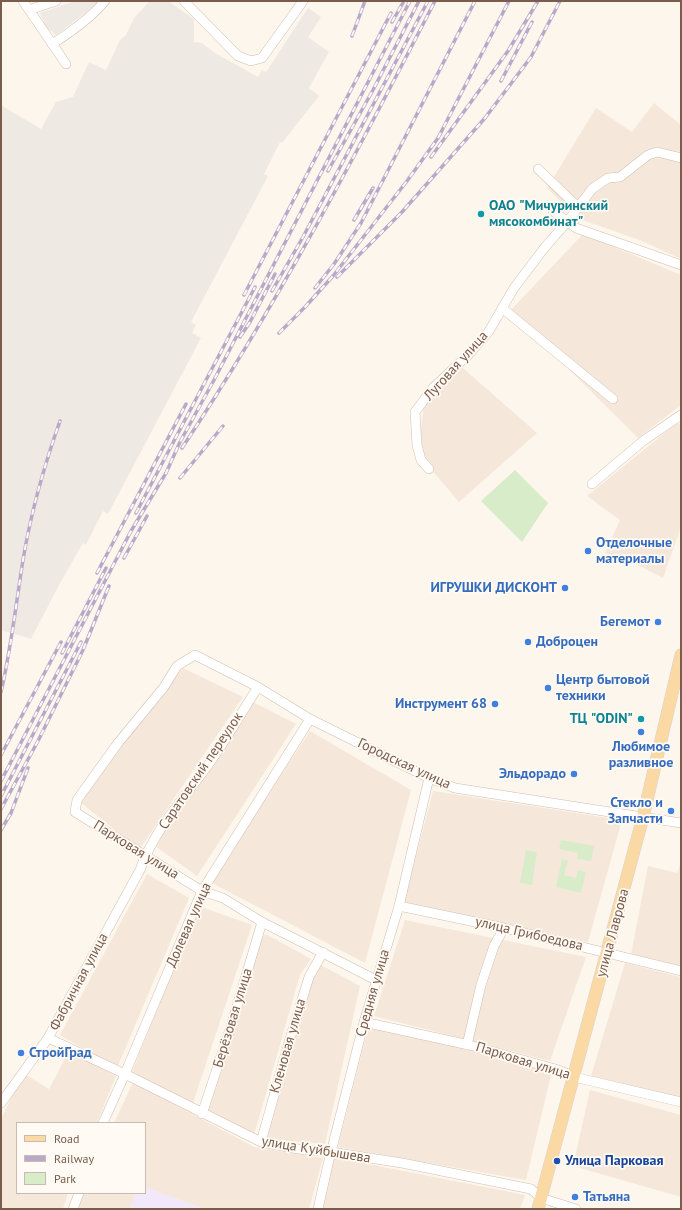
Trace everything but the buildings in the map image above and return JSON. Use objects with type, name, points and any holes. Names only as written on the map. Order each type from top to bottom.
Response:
[{"type":"main road","name":"улица Лаврова","points":[[540,1204],[643,817],[681,655]]},
{"type":"street","points":[[23,1],[66,64]]},
{"type":"street","points":[[29,10],[56,1]]},
{"type":"street","points":[[52,44],[70,32],[105,1]]},
{"type":"street","points":[[184,1],[238,56],[251,61],[262,58],[303,1]]},
{"type":"street","name":"Луговая улица","points":[[428,469],[421,460],[417,445],[415,412],[433,388],[469,354],[489,331],[514,288],[592,189],[608,178],[620,177],[648,155],[657,152],[681,158]]},
{"type":"street","points":[[538,169],[578,207]]},
{"type":"street","points":[[553,211],[576,228],[681,265]]},
{"type":"street","points":[[502,308],[613,399]]},
{"type":"street","points":[[592,484],[643,441],[681,416]]},
{"type":"street","name":"Городская улица","points":[[195,655],[258,687],[310,719],[429,778],[455,788],[681,823]]},
{"type":"street","name":"Парковая улица","points":[[195,655],[177,666],[164,687],[118,743],[76,800],[75,812],[202,891],[223,898],[262,922],[376,980]]},
{"type":"street","name":"Саратовский переулок","points":[[145,855],[165,823],[209,763],[258,687]]},
{"type":"street","name":"Долевая улица","points":[[103,1122],[202,891],[310,719]]},
{"type":"street","name":"Средняя улица","points":[[318,1209],[364,1022],[399,906],[429,778]]},
{"type":"street","name":"Фабричная улица","points":[[1,1103],[48,1038],[140,870],[145,855]]},
{"type":"street","name":"улица Грибоедова","points":[[399,906],[504,928],[607,954],[681,970]]},
{"type":"street","name":"Берёзовая улица","points":[[202,1114],[232,1023],[262,922]]},
{"type":"street","points":[[467,1045],[481,985],[494,946],[504,928]]},
{"type":"street","name":"Кленовая улица","points":[[261,1142],[288,1042],[309,977],[323,952]]},
{"type":"street","name":"Парковая улица","points":[[364,1022],[467,1045],[559,1070],[574,1077],[681,1102]]},
{"type":"street","name":"улица Куйбышева","points":[[48,1038],[125,1074],[202,1114],[261,1142],[298,1149],[331,1152],[402,1163],[531,1189],[540,1204],[576,1209]]},
{"type":"street","points":[[73,1209],[78,1194]]},
{"type":"shaded area","points":[[75,1],[100,2],[56,35],[46,27],[40,13]]},
{"type":"shaded area","points":[[150,1],[168,1],[194,19],[194,42],[202,43],[215,53],[258,77],[262,70],[266,72],[308,8],[321,17],[308,37],[329,52],[309,88],[319,96],[282,143],[280,142],[264,174],[268,176],[191,322],[196,325],[192,333],[201,338],[108,514],[103,511],[86,545],[83,543],[31,639],[1,630],[1,105],[41,129],[56,102],[73,97],[89,62],[106,70],[120,40],[126,35],[134,18]]},
{"type":"shaded area","points":[[654,103],[681,125],[681,259],[642,241],[577,218],[547,188],[596,108],[632,132]]},
{"type":"shaded area","points":[[583,234],[681,275],[681,405],[638,438],[510,311]]},
{"type":"shaded area","points":[[456,362],[537,433],[459,502],[418,454],[425,397]]},
{"type":"shaded area","points":[[677,423],[681,425],[681,527],[663,578],[636,564],[605,553],[620,520],[587,496]]},
{"type":"shaded area","points":[[183,668],[243,697],[139,850],[74,797]]},
{"type":"shaded area","points":[[253,702],[296,724],[197,876],[151,843]]},
{"type":"shaded area","points":[[310,731],[411,790],[365,963],[210,882]]},
{"type":"shaded area","points":[[433,791],[622,820],[588,942],[404,902]]},
{"type":"shaded area","points":[[681,862],[681,966],[631,954],[648,866],[677,873]]},
{"type":"shaded area","points":[[147,874],[189,898],[117,1068],[60,1035]]},
{"type":"shaded area","points":[[199,906],[252,925],[193,1103],[131,1074]]},
{"type":"shaded area","points":[[405,920],[586,957],[550,1061],[374,1016]]},
{"type":"shaded area","points":[[266,934],[311,959],[300,975],[254,1135],[205,1111],[256,941]]},
{"type":"shaded area","points":[[317,963],[360,986],[325,1144],[265,1139]]},
{"type":"shaded area","points":[[625,963],[681,977],[681,1097],[591,1076]]},
{"type":"shaded area","points":[[369,1024],[552,1071],[526,1180],[338,1147]]},
{"type":"shaded area","points":[[69,1051],[116,1076],[97,1122],[16,1122],[16,1194],[68,1194],[63,1209],[1,1209],[1,1119],[23,1073],[49,1089]]},
{"type":"shaded area","points":[[133,1082],[254,1147],[323,1158],[309,1209],[77,1209],[83,1194],[146,1194],[146,1122],[114,1122]]},
{"type":"shaded area","points":[[590,1090],[681,1115],[681,1197],[573,1166]]},
{"type":"shaded area","points":[[333,1157],[525,1195],[520,1209],[320,1209]]},
{"type":"shaded area","points":[[146,1187],[206,1209],[130,1209],[135,1194],[146,1194]]},
{"type":"green space","points":[[515,470],[548,503],[522,542],[481,501]]},
{"type":"green space","points":[[561,840],[594,846],[591,861],[577,859],[578,853],[559,849]]},
{"type":"green space","points":[[526,850],[537,852],[532,885],[520,883]]},
{"type":"green space","points":[[562,859],[568,861],[564,875],[576,878],[578,870],[586,872],[581,893],[556,887]]},
{"type":"railway","points":[[352,36],[365,1]]},
{"type":"railway","points":[[392,22],[404,1]]},
{"type":"railway","points":[[1,781],[131,531],[166,473],[180,442],[214,380],[410,1]]},
{"type":"railway","points":[[328,171],[373,90],[419,1]]},
{"type":"railway","points":[[272,291],[303,237],[428,1]]},
{"type":"railway","points":[[182,448],[251,339],[315,228],[346,172],[435,1]]},
{"type":"railway","points":[[315,288],[334,264],[361,223],[475,1]]},
{"type":"railway","points":[[279,333],[333,276],[407,181],[438,138],[509,1]]},
{"type":"railway","points":[[431,157],[508,51],[538,1]]},
{"type":"railway","points":[[337,277],[402,212],[485,118],[531,57],[560,1]]},
{"type":"railway","points":[[244,295],[391,13]]},
{"type":"railway","points":[[501,81],[532,22]]},
{"type":"railway","points":[[354,220],[373,188]]},
{"type":"railway","points":[[240,337],[250,322],[275,274]]},
{"type":"railway","points":[[136,513],[255,287]]},
{"type":"railway","points":[[97,573],[186,404]]},
{"type":"railway","points":[[1,692],[8,659],[30,524],[43,472],[60,421]]},
{"type":"railway","points":[[180,478],[223,426]]},
{"type":"railway","points":[[124,558],[147,516]]},
{"type":"railway","points":[[62,653],[106,568]]},
{"type":"railway","points":[[1,809],[38,741],[83,650],[109,586]]},
{"type":"railway","points":[[1,755],[61,642]]},
{"type":"railway","points":[[1,796],[81,642]]},
{"type":"railway","points":[[1,830],[11,813],[28,768]]},
{"type":"place","name":"ОАО \"Мичуринский мясокомбинат\"","points":[[481,214]]},
{"type":"place","name":"Отделочные материалы","points":[[588,551]]},
{"type":"place","name":"ИГРУШКИ ДИСКОНТ","points":[[565,588]]},
{"type":"place","name":"Бегемот","points":[[658,622]]},
{"type":"place","name":"Доброцен","points":[[528,642]]},
{"type":"place","name":"Центр бытовой техники","points":[[548,688]]},
{"type":"place","name":"Инструмент 68","points":[[495,704]]},
{"type":"place","name":"ТЦ \"ODIN\"","points":[[641,719]]},
{"type":"place","name":"Любимое разливное","points":[[641,732]]},
{"type":"place","name":"Эльдорадо","points":[[574,774]]},
{"type":"place","name":"Стекло и Запчасти","points":[[671,811]]},
{"type":"place","name":"СтройГрад","points":[[21,1053]]},
{"type":"place","name":"Улица Парковая","points":[[557,1161]]},
{"type":"place","name":"Татьяна","points":[[575,1197]]}]
